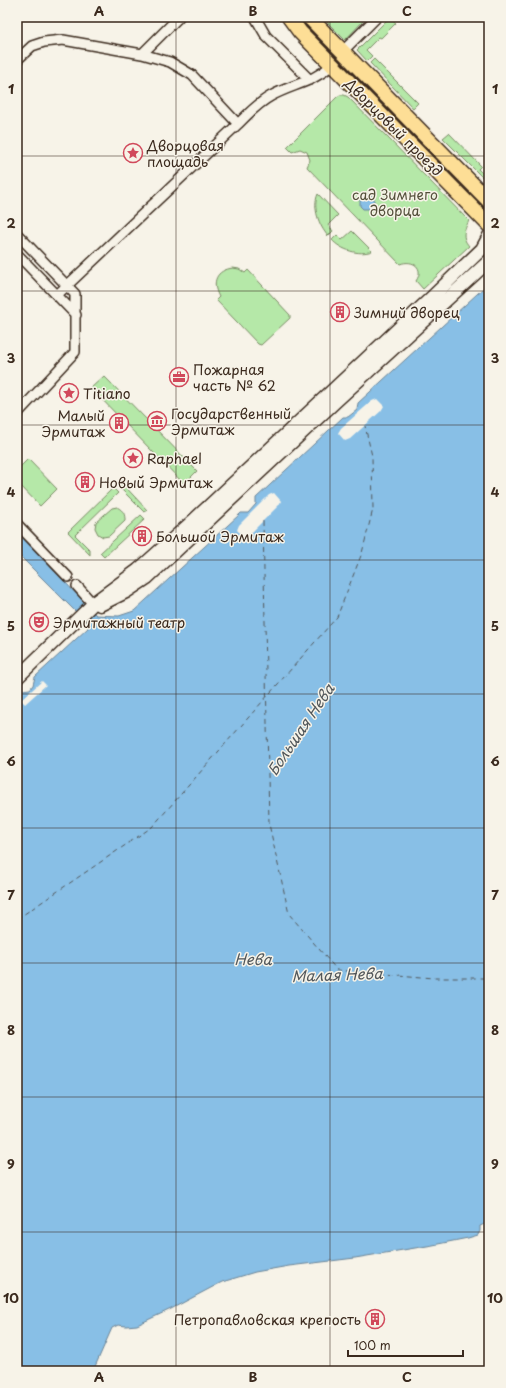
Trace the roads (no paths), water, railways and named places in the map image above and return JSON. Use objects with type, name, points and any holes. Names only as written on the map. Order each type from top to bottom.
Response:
[{"type":"main road","points":[[289,17],[300,32],[332,65]]},
{"type":"main road","points":[[309,17],[342,52]]},
{"type":"main road","name":"Дворцовый проезд","points":[[342,52],[489,201]]},
{"type":"main road","name":"Дворцовый проезд","points":[[332,65],[489,225]]},
{"type":"main road","points":[[17,678],[92,605],[138,570],[195,518],[482,249],[489,236]]},
{"type":"main road","points":[[92,605],[99,605],[126,592],[147,578],[336,401],[489,261]]},
{"type":"street","points":[[142,54],[179,17]]},
{"type":"street","points":[[255,17],[266,36],[310,80]]},
{"type":"street","points":[[342,52],[377,17]]},
{"type":"street","points":[[17,60],[32,46],[44,42],[63,40],[142,54],[170,62],[192,75],[238,124]]},
{"type":"street","points":[[57,295],[259,104],[270,96],[318,76],[332,65]]},
{"type":"street","points":[[17,234],[75,294],[76,315],[75,352],[17,414]]},
{"type":"street","points":[[17,254],[76,315]]},
{"type":"street","points":[[17,524],[68,577]]},
{"type":"street","points":[[77,586],[92,605]]},
{"type":"water","points":[[368,194],[374,196],[374,206],[372,209],[363,209],[360,206],[360,197]]},
{"type":"water","name":"Нева","points":[[489,283],[489,1222],[480,1226],[478,1235],[468,1238],[355,1258],[289,1266],[255,1272],[222,1282],[137,1325],[118,1325],[112,1328],[93,1371],[17,1371],[17,694],[22,690],[30,689],[33,685],[35,677],[88,628],[87,623],[17,553],[17,531],[96,615],[119,616],[134,611],[241,513],[248,513],[256,504],[256,498],[343,417],[348,417],[357,410],[358,403]]},
{"type":"place","name":"Дворцовая площадь","points":[[133,153]]},
{"type":"place","name":"Зимний дворец","points":[[340,312]]},
{"type":"place","name":"Пожарная часть № 62","points":[[179,377]]},
{"type":"place","name":"Titiano","points":[[69,393]]},
{"type":"place","name":"Государственный Эрмитаж","points":[[157,421]]},
{"type":"place","name":"Малый Эрмитаж","points":[[119,423]]},
{"type":"place","name":"Raphael","points":[[133,458]]},
{"type":"place","name":"Новый Эрмитаж","points":[[85,482]]},
{"type":"place","name":"Большой Эрмитаж","points":[[142,536]]},
{"type":"place","name":"Эрмитажный театр","points":[[39,622]]},
{"type":"place","name":"Петропавловская крепость","points":[[375,1319]]},
{"type":"park label","name":"сад Зимнего дворца","points":[[395,202]]},
{"type":"water label","name":"Большая Нева","points":[[300,729]]},
{"type":"water label","name":"Малая Нева","points":[[337,974]]}]
